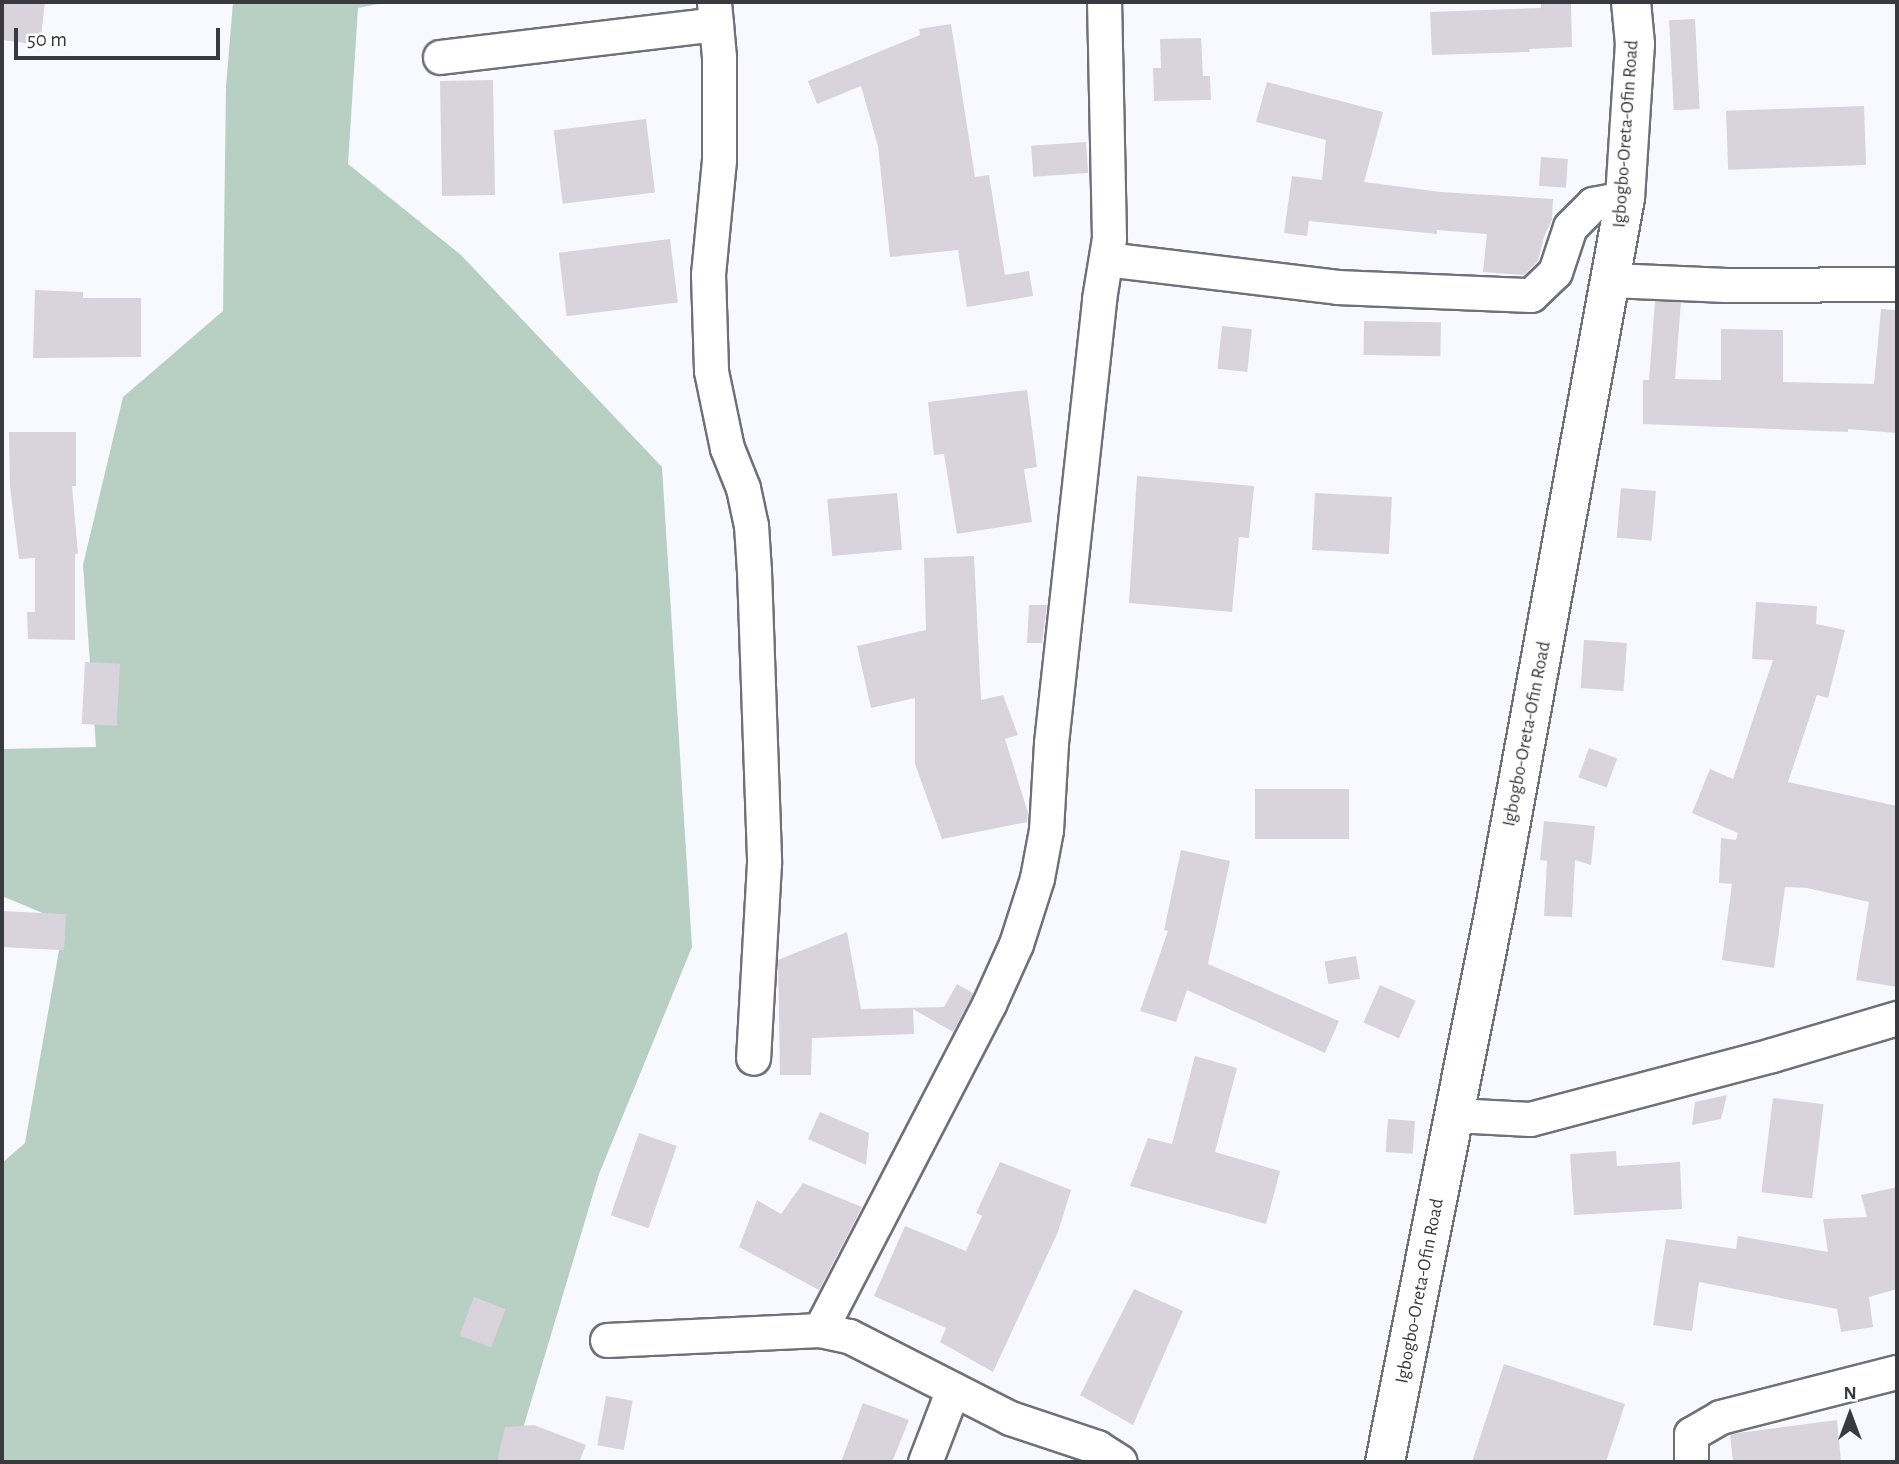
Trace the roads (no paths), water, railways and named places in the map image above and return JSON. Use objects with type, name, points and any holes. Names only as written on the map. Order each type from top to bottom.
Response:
[{"type":"street","points":[[820,1330],[989,1004],[1016,944],[1037,878],[1046,830],[1051,743],[1109,238],[1104,2]]},
{"type":"street","name":"Igbogbo-Oreta-Ofin Road","points":[[1385,1462],[1454,1115],[1625,198],[1635,44],[1630,2]]},
{"type":"street","points":[[440,57],[715,13],[719,160],[708,274],[711,372],[727,448],[743,488],[755,585],[764,863],[753,1058]]},
{"type":"street","points":[[1106,259],[1337,287],[1531,296],[1555,272],[1570,227],[1593,204],[1625,198]]},
{"type":"street","points":[[1611,280],[1726,285],[1897,284]]},
{"type":"street","points":[[1454,1115],[1530,1119],[1772,1055],[1897,1018]]},
{"type":"street","points":[[607,1340],[820,1330],[849,1336],[1010,1418],[1097,1447],[1120,1462]]},
{"type":"street","points":[[1691,1462],[1691,1434],[1720,1417],[1897,1371]]},
{"type":"street","points":[[925,1462],[953,1389]]}]
